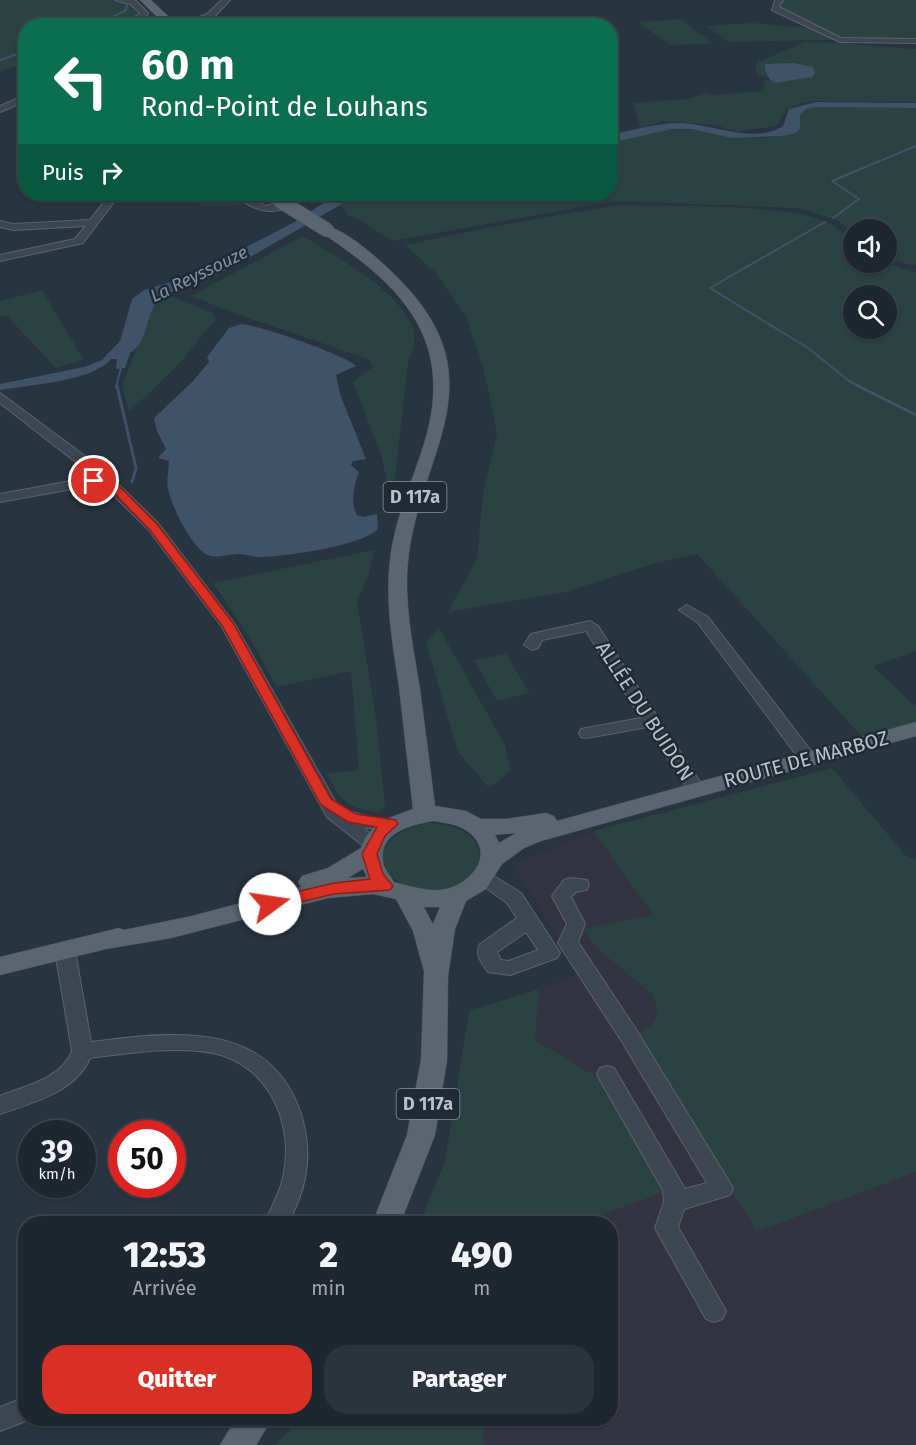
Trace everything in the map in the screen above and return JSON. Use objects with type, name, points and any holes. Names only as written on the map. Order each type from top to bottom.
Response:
[{"type":"main road","points":[[145,0],[164,18]]},
{"type":"main road","name":"D 117a","points":[[280,201],[384,269],[411,297],[427,321],[443,370],[440,420],[407,520],[399,560],[397,590],[425,813]]},
{"type":"main road","name":"ROUTE DE MARBOZ","points":[[488,869],[516,842],[534,835],[916,729]]},
{"type":"main road","name":"ROUTE DE MARBOZ","points":[[475,827],[506,827],[543,821],[653,796],[696,789]]},
{"type":"main road","points":[[0,966],[108,941],[141,937],[334,888],[362,884],[437,899],[456,896],[467,891],[488,869],[490,848],[485,836],[475,827],[452,816],[425,813],[391,824],[379,833],[370,849],[336,874],[155,924],[108,941]]},
{"type":"main road","points":[[370,849],[376,876],[395,891]]},
{"type":"main road","name":"D 117a","points":[[395,891],[426,931],[436,976]]},
{"type":"main road","name":"D 117a","points":[[389,1216],[421,1135],[427,1108],[436,1035],[436,976],[443,929],[456,896]]},
{"type":"main road","points":[[236,1445],[251,1426]]},
{"type":"street","points":[[119,0],[132,2],[144,13],[141,18]]},
{"type":"street","points":[[205,18],[226,0]]},
{"type":"street","points":[[779,0],[775,8],[834,38],[916,40]]},
{"type":"street","points":[[0,109],[18,101]]},
{"type":"street","points":[[0,258],[79,241],[88,233],[100,209],[108,201]]},
{"type":"street","points":[[249,201],[267,210],[278,209],[292,201]]},
{"type":"street","points":[[0,224],[13,226],[93,223]]},
{"type":"street","points":[[0,397],[92,468],[94,481]]},
{"type":"street","points":[[0,498],[94,481],[116,489],[153,526],[224,619],[247,656],[326,802],[340,820],[370,849]]},
{"type":"street","points":[[687,610],[703,620],[809,760]]},
{"type":"street","name":"ALLÉE DU BUIDON","points":[[532,645],[536,637],[590,626],[696,789]]},
{"type":"street","points":[[587,733],[651,721]]},
{"type":"street","points":[[326,802],[353,819],[391,824]]},
{"type":"street","points":[[488,869],[514,898],[529,920]]},
{"type":"street","points":[[580,885],[571,885],[561,897],[576,924],[568,943],[628,1034],[722,1188],[675,1202]]},
{"type":"street","points":[[0,1105],[68,1075],[79,1064],[81,1051],[65,951]]},
{"type":"street","points":[[81,1051],[186,1041],[230,1047],[266,1069],[291,1108],[300,1153],[281,1216]]},
{"type":"street","points":[[607,1074],[674,1189],[675,1202],[666,1228],[714,1311]]},
{"type":"street","points":[[0,1419],[18,1412]]},
{"type":"shaded area","points":[[593,831],[653,915],[583,930],[597,948],[653,995],[658,1012],[651,1025],[634,1037],[757,1232],[916,1172],[916,1445],[483,1445],[482,1426],[618,1426],[618,1216],[600,1216],[670,1190],[597,1077],[535,1040],[539,989],[579,974],[513,865]]},
{"type":"green space","points":[[0,0],[106,0],[124,2],[137,12],[132,18],[18,18],[18,65],[0,71]]},
{"type":"green space","points":[[783,0],[916,0],[916,39],[840,38],[778,7]]},
{"type":"green space","points":[[681,19],[714,44],[670,45],[638,22]]},
{"type":"green space","points":[[751,23],[811,28],[833,40],[728,42],[707,26]]},
{"type":"green space","points":[[805,42],[916,49],[916,102],[813,101],[790,107],[777,126],[739,131],[713,125],[664,121],[641,128],[633,103],[687,99],[706,93],[712,95],[762,91],[765,87],[763,81],[770,80],[775,83],[813,68],[793,63],[764,68],[768,78],[759,76],[755,69],[758,62]]},
{"type":"green space","points":[[816,107],[916,108],[916,266],[897,261],[897,219],[843,219],[843,225],[837,220],[797,208],[615,201],[618,201],[618,141],[673,129],[752,138],[768,137],[800,128],[799,115],[806,109]]},
{"type":"green space","points":[[194,201],[242,201],[245,205],[201,206]]},
{"type":"green space","points":[[347,201],[615,201],[392,241],[355,217],[347,216],[347,211],[339,205]]},
{"type":"green space","points":[[618,205],[729,207],[790,212],[833,225],[843,234],[843,273],[897,273],[897,266],[916,272],[916,651],[873,666],[916,707],[916,722],[863,738],[697,554],[656,563],[565,592],[448,612],[477,558],[483,494],[497,433],[483,366],[466,317],[436,273],[405,245],[511,223]]},
{"type":"green space","points":[[303,236],[350,265],[382,289],[407,316],[414,331],[414,343],[408,362],[394,487],[387,480],[381,455],[353,382],[373,367],[368,359],[191,296]]},
{"type":"green space","points":[[42,290],[84,360],[56,368],[6,315],[0,317],[0,301]]},
{"type":"green space","points":[[167,294],[212,313],[216,319],[178,365],[129,412],[122,385],[155,302]]},
{"type":"green space","points":[[374,550],[368,577],[357,601],[376,719],[385,806],[379,812],[352,806],[346,802],[326,774],[359,770],[351,671],[276,687],[254,645],[213,583]]},
{"type":"green space","points":[[439,628],[505,745],[511,771],[489,788],[458,752],[426,643]]},
{"type":"green space","points":[[506,654],[530,693],[497,701],[474,660]]},
{"type":"green space","points":[[832,768],[907,857],[916,859],[916,1172],[757,1232],[634,1037],[651,1025],[658,1012],[653,995],[597,948],[583,929],[653,915],[593,831]]},
{"type":"green space","points":[[427,823],[453,827],[470,836],[478,848],[479,861],[473,874],[461,884],[444,890],[423,890],[403,885],[386,868],[383,858],[390,842],[406,830]]},
{"type":"green space","points":[[539,989],[535,1040],[597,1077],[625,1113],[670,1190],[598,1216],[422,1216],[445,1161],[469,1011]]},
{"type":"green space","points":[[294,1426],[483,1426],[484,1445],[275,1445]]},
{"type":"water","points":[[794,63],[813,67],[815,73],[812,77],[775,83],[768,77],[765,64]]},
{"type":"water","points":[[816,102],[916,103],[916,108],[816,107],[806,109],[800,115],[800,128],[796,133],[783,136],[732,138],[691,129],[671,129],[618,141],[618,133],[670,123],[760,134],[783,126],[789,109]]},
{"type":"water","name":"La Reyssouze","points":[[326,201],[348,201],[235,265],[161,298],[152,311],[141,342],[130,353],[125,368],[116,369],[117,359],[111,359],[102,366],[76,377],[0,390],[0,384],[84,367],[102,360],[120,341],[132,299],[144,290],[190,276],[293,223]]},
{"type":"water","points":[[241,324],[301,341],[356,366],[336,375],[340,394],[366,459],[353,461],[351,465],[359,472],[353,499],[357,515],[363,517],[377,514],[378,529],[369,535],[356,541],[303,553],[256,557],[236,554],[217,557],[204,553],[187,532],[173,506],[168,489],[169,461],[158,458],[166,449],[157,431],[154,418],[193,381],[209,362],[207,357],[229,328]]},
{"type":"waterway","points":[[110,18],[126,10],[127,5]]},
{"type":"waterway","points":[[0,60],[18,54]]},
{"type":"waterway","points":[[833,218],[859,199],[832,181],[916,146]]},
{"type":"waterway","points":[[825,222],[710,288],[808,348],[849,381],[861,387]]},
{"type":"waterway","points":[[116,387],[122,364]]},
{"type":"waterway","points":[[117,386],[136,468],[132,482]]},
{"type":"waterway","points":[[858,386],[916,415]]},
{"type":"route","points":[[94,481],[106,483],[116,489],[153,526],[229,626],[326,802],[353,819],[391,824],[379,833],[369,854],[370,866],[385,886],[362,884],[334,888],[270,904]]}]
